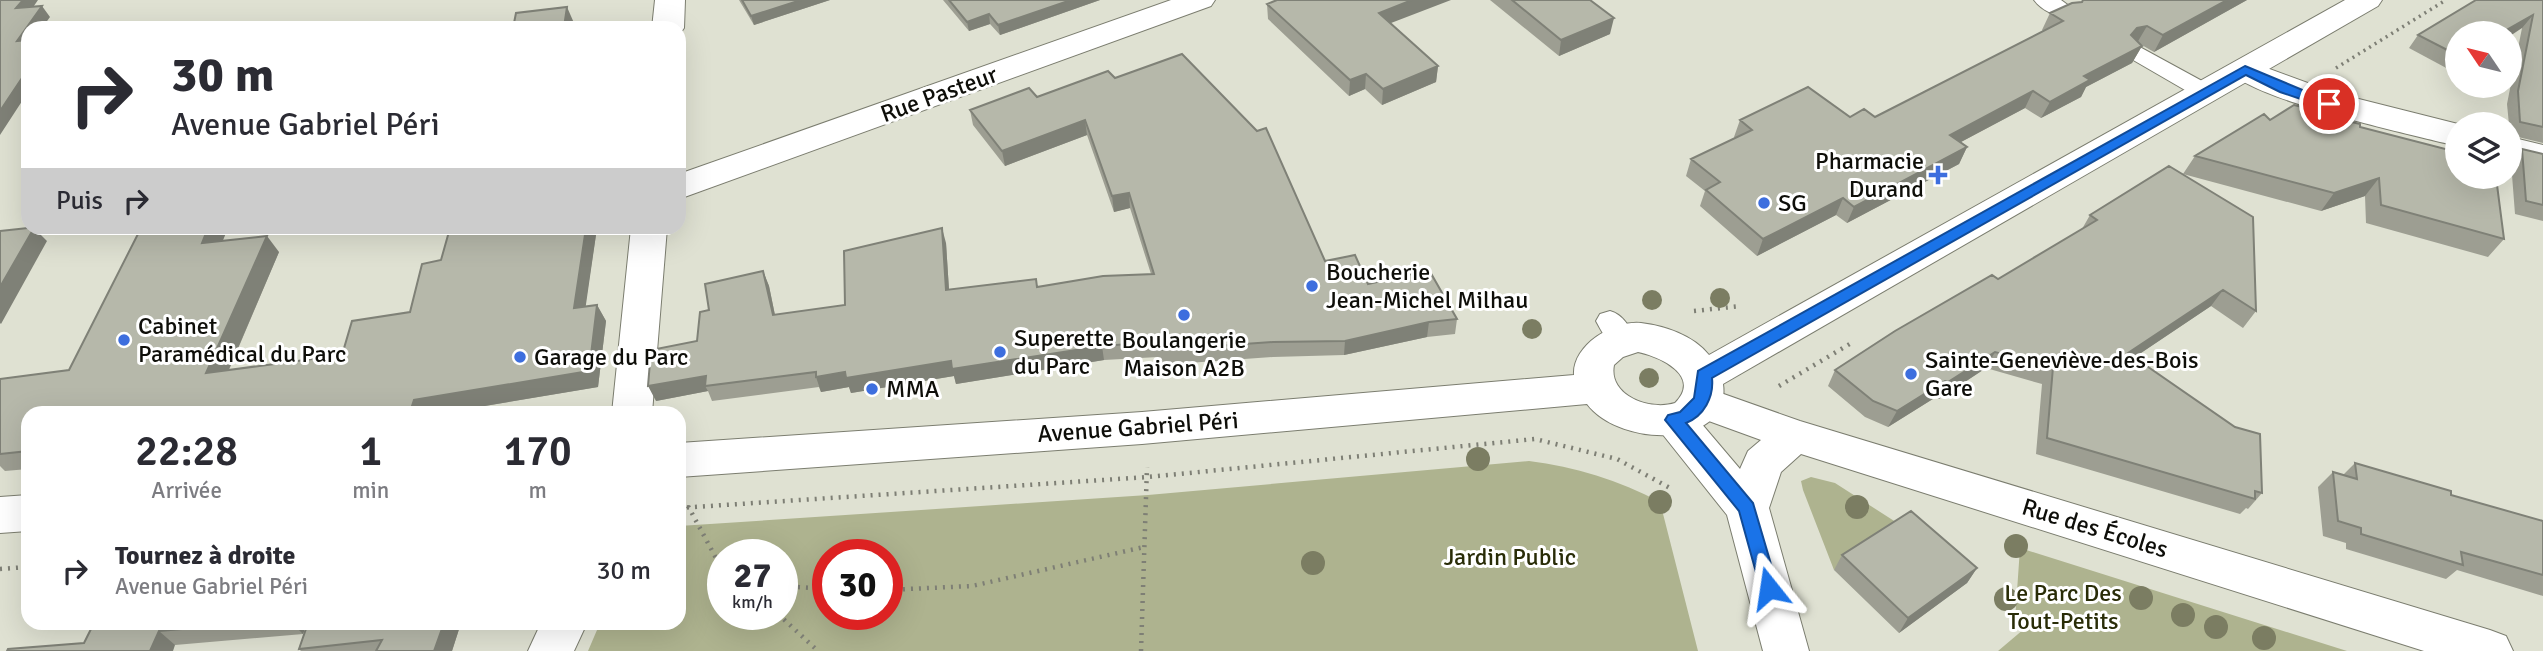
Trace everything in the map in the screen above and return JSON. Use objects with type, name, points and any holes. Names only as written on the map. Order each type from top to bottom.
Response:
[{"type":"street","points":[[668,21],[670,0]]},
{"type":"street","name":"Rue Pasteur","points":[[686,184],[1199,0]]},
{"type":"street","points":[[1786,651],[1747,508],[1693,399],[1697,363],[1671,344],[1616,330],[1594,363],[1597,387],[1606,401],[1620,412],[1656,422],[1693,399],[2205,92],[2367,0]]},
{"type":"street","points":[[2245,70],[2296,93],[2445,132]]},
{"type":"street","points":[[2522,151],[2543,156]]},
{"type":"street","points":[[633,406],[648,235]]},
{"type":"street","name":"Avenue Gabriel Péri","points":[[686,460],[1142,428],[1597,387]]},
{"type":"street","name":"Rue des Écoles","points":[[1693,399],[1794,435],[2490,651]]},
{"type":"street","points":[[1747,508],[1763,463],[1794,435]]},
{"type":"street","points":[[0,515],[21,514]]},
{"type":"street","points":[[551,651],[561,630]]},
{"type":"lane","points":[[2045,0],[2064,11]]},
{"type":"lane","points":[[2136,52],[2205,92]]},
{"type":"path","points":[[2296,93],[2446,0]]},
{"type":"path","points":[[1681,311],[1739,306],[1752,300]]},
{"type":"path","points":[[1794,435],[1774,388],[1857,340]]},
{"type":"path","points":[[1141,651],[1148,477],[1142,428]]},
{"type":"path","points":[[707,541],[688,506],[1148,477],[1535,439],[1617,459],[1678,492]]},
{"type":"path","points":[[903,589],[972,586],[1144,547]]},
{"type":"path","points":[[0,569],[21,567]]},
{"type":"path","points":[[795,630],[818,651]]},
{"type":"green space","name":"Jardin Public","points":[[1529,461],[1613,481],[1660,502],[1698,651],[588,651],[597,630],[686,630],[686,526],[1148,495]]},
{"type":"green space","points":[[1811,477],[1835,483],[1902,526],[1834,570],[1803,490],[1801,481]]},
{"type":"green space","name":"Le Parc Des Tout-Petits","points":[[2020,548],[2347,651],[1998,651],[2024,629],[2015,620]]},
{"type":"building","points":[[0,0],[23,0],[16,8],[42,6],[31,21],[21,21],[21,35],[17,41],[21,41],[21,80],[0,111]]},
{"type":"building","points":[[742,0],[801,0],[751,16]]},
{"type":"building","points":[[949,0],[1071,0],[998,25],[989,14],[967,22]]},
{"type":"building","points":[[1277,0],[1412,0],[1379,13],[1438,66],[1383,89],[1366,74],[1350,80],[1267,4]]},
{"type":"building","points":[[1512,0],[1590,0],[1614,18],[1561,40]]},
{"type":"building","points":[[2083,0],[2227,0],[2163,35],[2147,26],[2137,28],[2131,35],[2142,46],[2084,76],[2090,80],[2050,102],[2033,91],[1950,135],[1967,147],[1854,207],[1843,198],[1763,239],[1706,190],[1720,182],[1691,159],[1752,130],[1740,120],[1808,87],[1850,117],[1864,109],[1875,117],[2063,21],[2050,13]]},
{"type":"building","points":[[2476,0],[2543,0],[2543,127],[2522,122],[2522,112],[2519,112],[2522,71],[2533,15],[2522,21],[2445,21],[2445,49],[2418,35]]},
{"type":"building","points":[[567,7],[565,21],[514,21],[516,13]]},
{"type":"building","points":[[1182,54],[1257,131],[1266,128],[1325,261],[1355,255],[1368,284],[1429,270],[1457,319],[1429,322],[1345,341],[1273,342],[1159,350],[1156,342],[1102,346],[952,369],[951,361],[846,378],[845,372],[816,377],[816,372],[705,386],[706,376],[648,386],[651,350],[697,341],[700,312],[709,310],[705,284],[763,271],[773,315],[845,305],[844,251],[942,228],[946,290],[1036,279],[1037,287],[1103,276],[1154,274],[1129,193],[1112,196],[1085,120],[1002,151],[970,110],[1029,88],[1037,97],[1108,71],[1115,78]]},
{"type":"building","points":[[2294,105],[2360,124],[2360,127],[2445,149],[2445,189],[2498,189],[2504,239],[2381,205],[2379,178],[2334,193],[2195,156],[2264,114],[2270,120]]},
{"type":"building","points":[[2522,149],[2543,154],[2543,205],[2526,201]]},
{"type":"building","points":[[2169,166],[2253,217],[2256,311],[2223,290],[2128,353],[2235,427],[2260,434],[2262,493],[2255,491],[2255,499],[2047,438],[2053,367],[1995,352],[1897,411],[1873,401],[1835,370],[1895,331],[1992,275],[1998,279],[2097,220],[2090,215]]},
{"type":"building","points":[[21,229],[21,235],[30,235],[0,287],[0,231]]},
{"type":"building","points":[[137,235],[205,235],[202,243],[267,236],[206,373],[342,355],[352,321],[410,312],[422,264],[441,260],[448,235],[585,235],[574,308],[597,305],[589,371],[414,400],[412,406],[21,406],[21,452],[0,454],[0,379],[69,370]]},
{"type":"building","points":[[2355,463],[2451,491],[2451,495],[2543,521],[2543,575],[2461,552],[2463,565],[2361,534],[2361,528],[2338,521],[2333,472],[2357,479]]},
{"type":"building","points":[[1911,511],[1977,568],[1908,618],[1842,555]]},
{"type":"building","points":[[90,630],[171,630],[159,631],[150,651],[7,651],[84,643]]},
{"type":"building","points":[[306,630],[442,630],[434,651],[376,651],[382,640],[299,649]]},
{"type":"place","name":"Pharmacie Durand","points":[[1938,175]]},
{"type":"place","name":"SG","points":[[1764,203]]},
{"type":"place","name":"Boucherie Jean-Michel Milhau","points":[[1312,286]]},
{"type":"place","name":"Boulangerie Maison A2B","points":[[1184,315]]},
{"type":"place","name":"Cabinet Paramédical du Parc","points":[[124,340]]},
{"type":"place","name":"Superette du Parc","points":[[1000,352]]},
{"type":"place","name":"Garage du Parc","points":[[520,357]]},
{"type":"place","name":"Sainte-Geneviève-des-Bois Gare","points":[[1911,374]]},
{"type":"place","name":"MMA","points":[[872,389]]},
{"type":"route","points":[[1769,588],[1747,508],[1674,420],[1686,416],[1701,402],[1705,389],[1703,376],[2245,70],[2285,89],[2329,104]]}]
